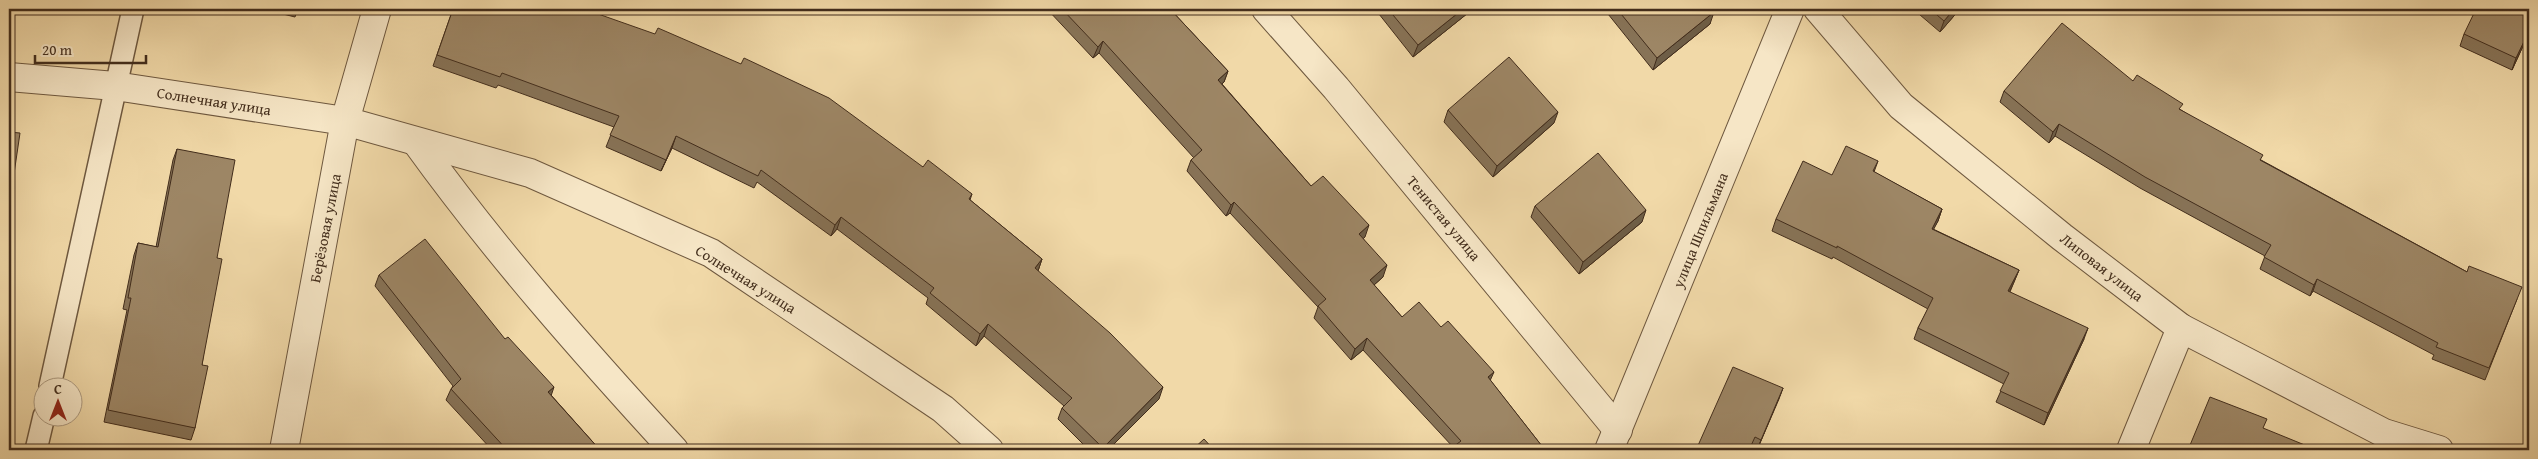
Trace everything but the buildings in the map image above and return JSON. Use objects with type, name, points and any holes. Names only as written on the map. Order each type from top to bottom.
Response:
[{"type":"street","name":"Берёзовая улица","points":[[284,450],[345,121],[377,9]]},
{"type":"street","name":"Тенистая улица","points":[[1266,9],[1342,96],[1614,440]]},
{"type":"street","name":"улица Шпильмана","points":[[1614,440],[1790,9]]},
{"type":"street","name":"Липовая улица","points":[[1818,9],[1901,106],[2062,237],[2181,328],[2384,433],[2439,450]]},
{"type":"street","name":"Солнечная улица","points":[[9,77],[115,86],[345,121],[417,143],[530,172],[711,253],[943,409],[989,450]]},
{"type":"street","points":[[417,143],[462,205],[618,390],[674,450]]},
{"type":"street","points":[[2131,450],[2181,328]]},
{"type":"lane","points":[[52,376],[133,9]]},
{"type":"lane","points":[[36,450],[42,426]]}]
